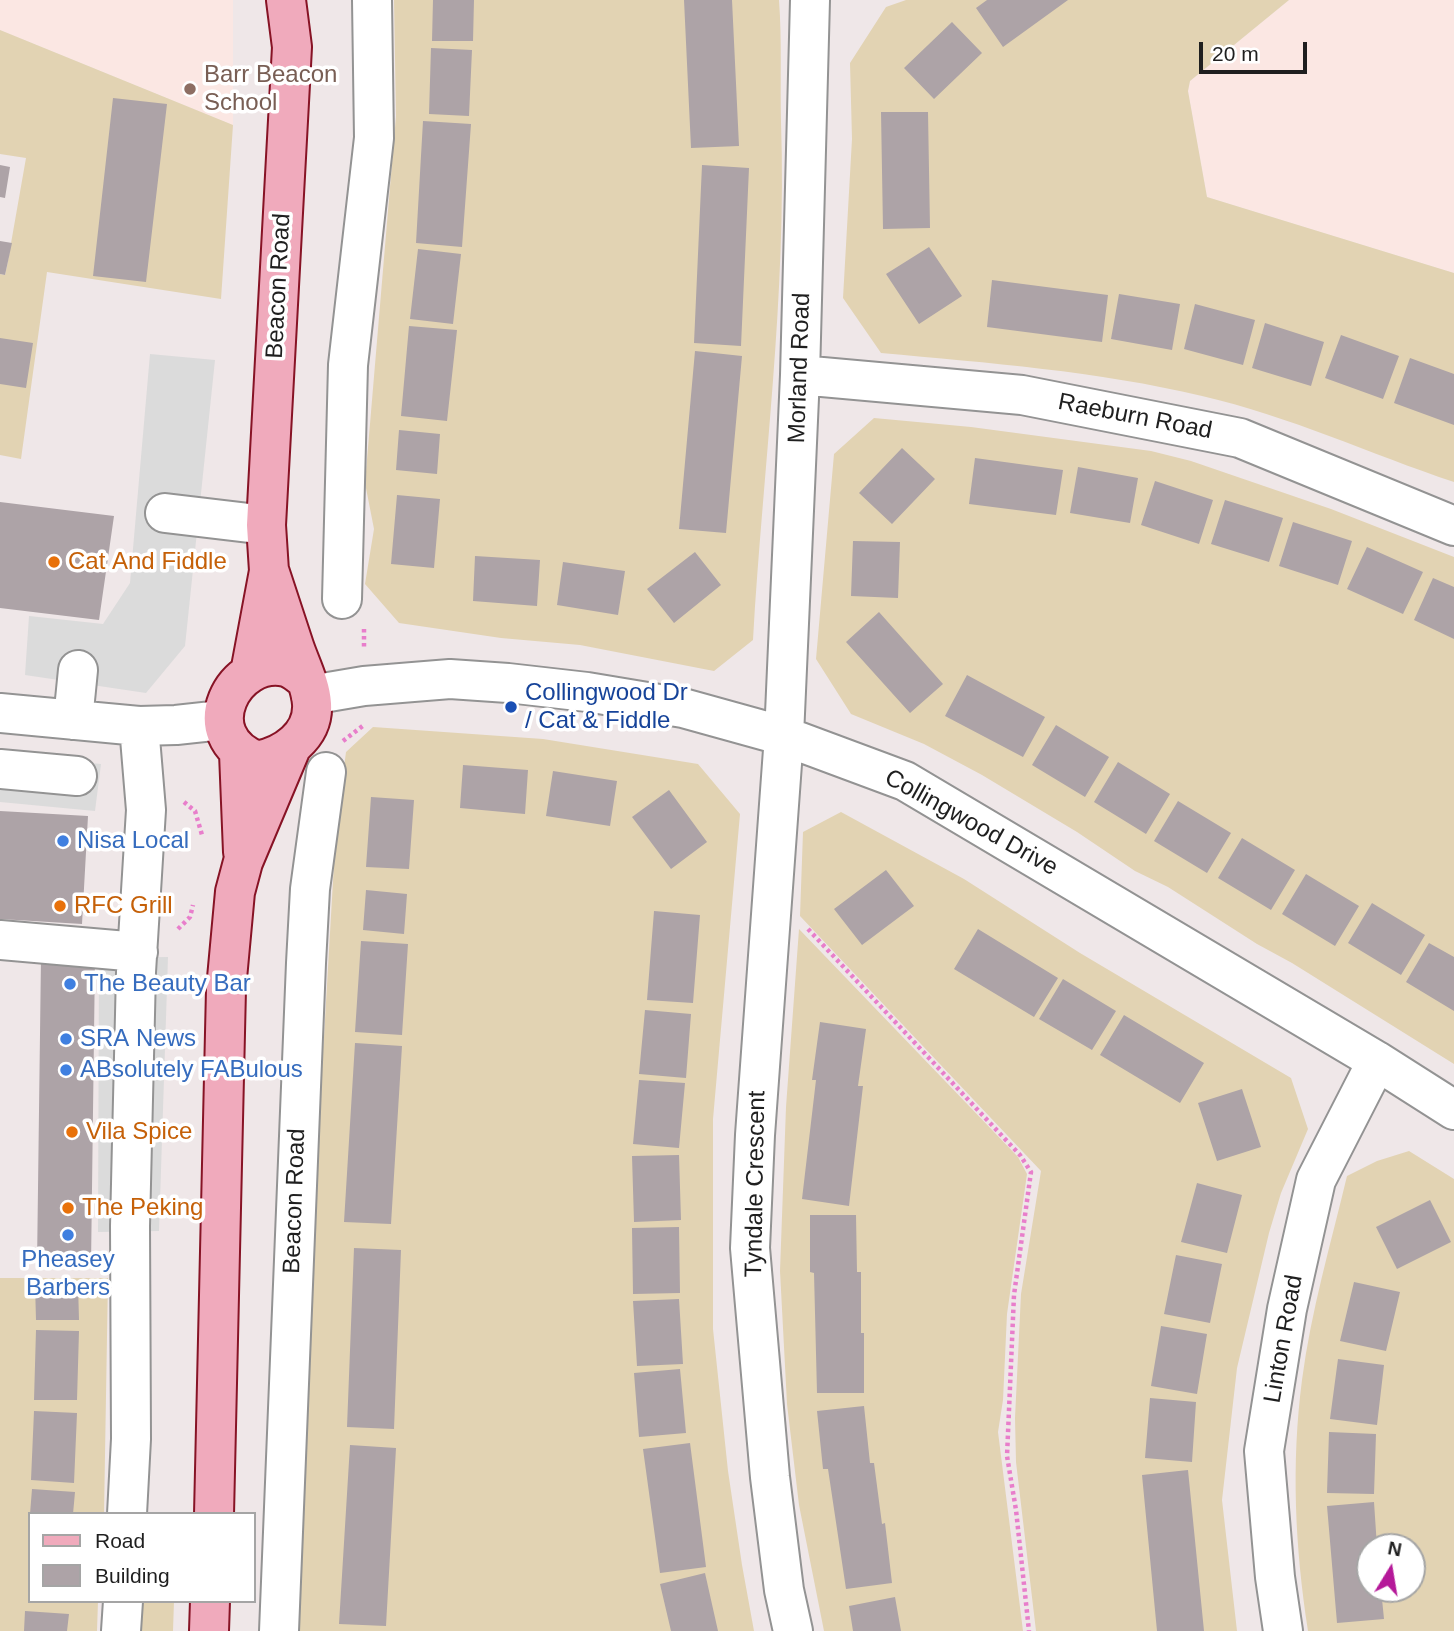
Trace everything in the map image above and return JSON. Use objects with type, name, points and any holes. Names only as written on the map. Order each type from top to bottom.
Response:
[{"type":"main road","name":"Beacon Road","points":[[243,862],[230,737],[234,689],[250,673],[269,571],[266,525],[292,47],[286,0]]},
{"type":"main road","name":"Beacon Road","points":[[214,1512],[226,989],[235,892],[243,862],[291,748],[310,719],[308,687],[269,571]]},
{"type":"main road","points":[[250,673],[268,667],[287,667],[308,687]]},
{"type":"main road","points":[[230,737],[257,761],[291,748]]},
{"type":"main road","points":[[209,1631],[210,1603]]},
{"type":"street","points":[[342,598],[340,367],[374,138],[372,0]]},
{"type":"street","name":"Morland Road","points":[[783,736],[800,375],[810,0]]},
{"type":"street","name":"Raeburn Road","points":[[800,375],[1022,394],[1240,438],[1454,526]]},
{"type":"street","points":[[165,513],[266,525]]},
{"type":"street","points":[[73,720],[78,670]]},
{"type":"street","name":"Collingwood Drive","points":[[308,687],[450,679],[587,692],[683,708],[783,736],[905,781],[1377,1061],[1454,1110]]},
{"type":"street","points":[[0,713],[139,726],[176,725],[230,737]]},
{"type":"street","points":[[127,1512],[131,1439],[131,1213],[138,952],[146,810],[139,726]]},
{"type":"street","name":"Tyndale Crescent","points":[[783,736],[755,1135],[750,1248],[770,1477],[793,1631]]},
{"type":"street","points":[[0,769],[77,776]]},
{"type":"street","name":"Beacon Road","points":[[279,1631],[289,960],[310,889],[326,772]]},
{"type":"street","points":[[0,940],[138,952]]},
{"type":"street","name":"Linton Road","points":[[1283,1631],[1275,1577],[1264,1451],[1287,1309],[1316,1180],[1377,1061]]},
{"type":"street","points":[[121,1631],[123,1603]]},
{"type":"path","points":[[326,772],[341,742],[368,722],[365,685]]},
{"type":"path","points":[[772,891],[1020,1155],[1031,1172],[1014,1295],[1007,1456],[1016,1510],[1029,1631]]},
{"type":"shaded area","name":"Barr Beacon School","points":[[0,0],[233,0],[233,125],[0,30]]},
{"type":"shaded area","points":[[394,0],[779,0],[781,252],[753,640],[714,671],[580,645],[501,638],[399,623],[365,584],[374,529],[365,483],[396,116]]},
{"type":"shaded area","points":[[906,0],[1289,0],[1190,81],[1188,91],[1207,197],[1454,273],[1454,482],[1266,414],[1202,396],[1083,374],[881,353],[843,298],[852,139],[850,63],[886,7]]},
{"type":"shaded area","points":[[1289,0],[1454,0],[1454,273],[1207,197],[1188,91],[1190,81]]},
{"type":"shaded area","points":[[0,30],[233,125],[221,299],[47,272],[21,459],[0,455],[0,274],[5,275],[26,158],[0,154]]},
{"type":"shaded area","points":[[150,354],[215,360],[185,646],[146,693],[25,675],[29,616],[103,624],[130,583]]},
{"type":"shaded area","points":[[874,418],[971,427],[1151,451],[1191,461],[1331,509],[1454,557],[1454,1064],[982,775],[924,744],[851,714],[816,659],[834,454]]},
{"type":"shaded area","points":[[373,727],[543,739],[698,764],[740,814],[713,1119],[713,1329],[728,1471],[754,1631],[297,1631],[303,1533],[315,1135],[324,1037],[336,829],[346,752]]},
{"type":"shaded area","points":[[0,754],[101,764],[95,811],[0,802]]},
{"type":"shaded area","points":[[841,812],[964,879],[1080,953],[1291,1078],[1308,1129],[1281,1193],[1269,1233],[1237,1368],[1222,1500],[1237,1631],[1036,1631],[1016,1462],[1015,1418],[1021,1294],[1041,1171],[800,916],[803,832]]},
{"type":"shaded area","points":[[799,929],[1018,1157],[1027,1174],[1007,1314],[1003,1400],[998,1432],[1023,1631],[824,1631],[799,1505],[787,1404],[780,1271],[786,1107]]},
{"type":"shaded area","points":[[168,957],[159,1231],[98,1232],[99,958]]},
{"type":"shaded area","points":[[1409,1151],[1454,1179],[1454,1631],[1308,1631],[1297,1537],[1296,1443],[1306,1354],[1347,1176],[1377,1161]]},
{"type":"shaded area","points":[[0,1278],[108,1278],[104,1512],[28,1512],[28,1603],[98,1603],[97,1631],[0,1631]]},
{"type":"shaded area","points":[[135,1603],[174,1603],[173,1631],[133,1631]]},
{"type":"building","points":[[433,0],[474,0],[473,41],[432,41]]},
{"type":"building","points":[[684,0],[732,0],[739,146],[691,148]]},
{"type":"building","points":[[987,0],[1068,0],[1003,47],[976,8]]},
{"type":"building","points":[[952,22],[982,53],[934,99],[904,68]]},
{"type":"building","points":[[431,48],[472,50],[469,116],[429,114]]},
{"type":"building","points":[[113,98],[167,104],[146,282],[93,276]]},
{"type":"building","points":[[881,112],[928,112],[930,228],[883,229]]},
{"type":"building","points":[[423,121],[471,124],[462,247],[416,243]]},
{"type":"building","points":[[0,165],[10,167],[5,198],[0,197]]},
{"type":"building","points":[[702,165],[749,168],[741,346],[694,343]]},
{"type":"building","points":[[0,241],[12,243],[5,275],[0,274]]},
{"type":"building","points":[[929,247],[962,296],[919,324],[886,274]]},
{"type":"building","points":[[418,249],[461,254],[453,324],[410,319]]},
{"type":"building","points":[[992,280],[1108,295],[1102,342],[987,327]]},
{"type":"building","points":[[1119,294],[1180,304],[1172,350],[1111,339]]},
{"type":"building","points":[[1195,304],[1255,320],[1243,365],[1184,349]]},
{"type":"building","points":[[1265,323],[1324,342],[1311,386],[1252,368]]},
{"type":"building","points":[[409,326],[457,330],[447,421],[401,416]]},
{"type":"building","points":[[1341,335],[1399,356],[1383,399],[1325,378]]},
{"type":"building","points":[[0,338],[33,343],[26,388],[0,384]]},
{"type":"building","points":[[695,351],[742,356],[726,533],[679,529]]},
{"type":"building","points":[[1410,358],[1454,374],[1454,425],[1394,403]]},
{"type":"building","points":[[399,430],[440,434],[437,474],[396,470]]},
{"type":"building","points":[[902,448],[935,479],[892,524],[859,493]]},
{"type":"building","points":[[975,458],[1063,470],[1056,515],[969,504]]},
{"type":"building","points":[[1078,467],[1138,478],[1130,523],[1070,513]]},
{"type":"building","points":[[1155,481],[1213,500],[1199,544],[1141,525]]},
{"type":"building","points":[[397,495],[440,499],[434,568],[391,564]]},
{"type":"building","points":[[1225,500],[1283,518],[1269,562],[1211,544]]},
{"type":"building","name":"Cat And Fiddle","points":[[0,502],[114,516],[99,620],[0,608]]},
{"type":"building","points":[[1293,522],[1352,541],[1338,585],[1279,566]]},
{"type":"building","points":[[853,541],[900,542],[898,598],[851,596]]},
{"type":"building","points":[[1367,547],[1423,572],[1403,614],[1347,589]]},
{"type":"building","points":[[695,552],[721,585],[674,623],[647,589]]},
{"type":"building","points":[[475,556],[540,560],[537,606],[473,601]]},
{"type":"building","points":[[563,562],[625,571],[618,615],[557,605]]},
{"type":"building","points":[[1433,578],[1454,587],[1454,639],[1414,620]]},
{"type":"building","points":[[879,612],[943,684],[910,713],[846,642]]},
{"type":"building","points":[[967,675],[1045,717],[1023,757],[945,716]]},
{"type":"building","points":[[1056,725],[1109,757],[1085,797],[1032,765]]},
{"type":"building","points":[[1118,762],[1170,794],[1146,834],[1094,802]]},
{"type":"building","points":[[463,765],[528,770],[525,814],[460,808]]},
{"type":"building","points":[[553,771],[617,781],[610,826],[546,816]]},
{"type":"building","points":[[669,790],[707,842],[671,869],[632,817]]},
{"type":"building","points":[[371,797],[414,800],[409,869],[366,867]]},
{"type":"building","points":[[1178,801],[1231,833],[1207,873],[1154,841]]},
{"type":"building","points":[[0,811],[88,816],[82,924],[0,919]]},
{"type":"building","points":[[1242,838],[1295,870],[1271,910],[1218,878]]},
{"type":"building","points":[[886,870],[914,906],[862,945],[834,909]]},
{"type":"building","points":[[1306,874],[1359,906],[1335,946],[1282,914]]},
{"type":"building","points":[[366,890],[407,894],[404,934],[363,930]]},
{"type":"building","points":[[1372,903],[1425,935],[1401,975],[1348,943]]},
{"type":"building","points":[[654,911],[700,915],[693,1003],[647,1000]]},
{"type":"building","points":[[978,929],[1058,978],[1034,1017],[954,969]]},
{"type":"building","points":[[361,941],[408,944],[402,1035],[355,1032]]},
{"type":"building","points":[[1429,943],[1454,957],[1454,1011],[1406,982]]},
{"type":"building","points":[[41,957],[95,958],[91,1265],[37,1265]]},
{"type":"building","points":[[1063,979],[1116,1011],[1092,1050],[1039,1019]]},
{"type":"building","points":[[645,1010],[691,1014],[686,1078],[639,1074]]},
{"type":"building","points":[[1124,1015],[1204,1063],[1180,1103],[1100,1055]]},
{"type":"building","points":[[820,1022],[866,1029],[858,1086],[863,1086],[849,1206],[802,1199]]},
{"type":"building","points":[[355,1043],[402,1046],[391,1224],[344,1222]]},
{"type":"building","points":[[639,1080],[685,1083],[679,1148],[633,1144]]},
{"type":"building","points":[[1242,1089],[1261,1147],[1217,1161],[1198,1103]]},
{"type":"building","points":[[679,1155],[681,1220],[634,1222],[632,1156]]},
{"type":"building","points":[[1197,1183],[1242,1195],[1227,1253],[1181,1242]]},
{"type":"building","points":[[1430,1200],[1451,1242],[1397,1269],[1376,1227]]},
{"type":"building","points":[[810,1215],[856,1215],[857,1272],[861,1272],[861,1333],[864,1333],[864,1393],[817,1393],[814,1273],[810,1272]]},
{"type":"building","points":[[679,1227],[680,1293],[633,1294],[632,1228]]},
{"type":"building","points":[[354,1248],[401,1250],[394,1429],[347,1427]]},
{"type":"building","points":[[1176,1255],[1222,1264],[1210,1323],[1164,1314]]},
{"type":"building","points":[[1354,1282],[1400,1292],[1386,1351],[1340,1341]]},
{"type":"building","points":[[35,1284],[78,1284],[79,1320],[36,1320]]},
{"type":"building","points":[[679,1299],[683,1364],[637,1366],[633,1301]]},
{"type":"building","points":[[1161,1326],[1207,1334],[1197,1394],[1151,1386]]},
{"type":"building","points":[[36,1330],[79,1331],[77,1400],[34,1400]]},
{"type":"building","points":[[1338,1359],[1384,1365],[1377,1425],[1330,1419]]},
{"type":"building","points":[[680,1369],[686,1433],[639,1437],[634,1373]]},
{"type":"building","points":[[1150,1398],[1196,1402],[1192,1462],[1145,1458]]},
{"type":"building","points":[[864,1406],[870,1463],[874,1463],[882,1524],[885,1523],[892,1583],[846,1589],[828,1469],[823,1469],[817,1411]]},
{"type":"building","points":[[34,1411],[77,1413],[74,1483],[31,1480]]},
{"type":"building","points":[[1329,1432],[1376,1434],[1374,1494],[1327,1493]]},
{"type":"building","points":[[690,1443],[706,1567],[660,1573],[643,1449]]},
{"type":"building","points":[[350,1445],[396,1448],[386,1626],[339,1624]]},
{"type":"building","points":[[1188,1470],[1204,1631],[1157,1631],[1142,1475]]},
{"type":"building","points":[[32,1489],[75,1492],[73,1512],[30,1512]]},
{"type":"building","points":[[1374,1502],[1376,1533],[1356,1533],[1356,1603],[1382,1603],[1384,1619],[1337,1623],[1327,1506]]},
{"type":"building","points":[[705,1573],[718,1631],[671,1631],[660,1584]]},
{"type":"building","points":[[895,1597],[901,1631],[853,1631],[849,1606]]},
{"type":"building","points":[[25,1611],[69,1614],[67,1631],[24,1631]]},
{"type":"place","name":"Barr Beacon School","points":[[190,89]]},
{"type":"place","name":"Cat And Fiddle","points":[[54,562]]},
{"type":"place","name":"Collingwood Dr / Cat & Fiddle","points":[[511,707]]},
{"type":"place","name":"Nisa Local","points":[[63,841]]},
{"type":"place","name":"RFC Grill","points":[[60,906]]},
{"type":"place","name":"The Beauty Bar","points":[[70,984]]},
{"type":"place","name":"SRA News","points":[[66,1039]]},
{"type":"place","name":"ABsolutely FABulous","points":[[66,1070]]},
{"type":"place","name":"Vila Spice","points":[[72,1132]]},
{"type":"place","name":"The Peking","points":[[68,1208]]},
{"type":"place","name":"Pheasey Barbers","points":[[68,1235]]}]
